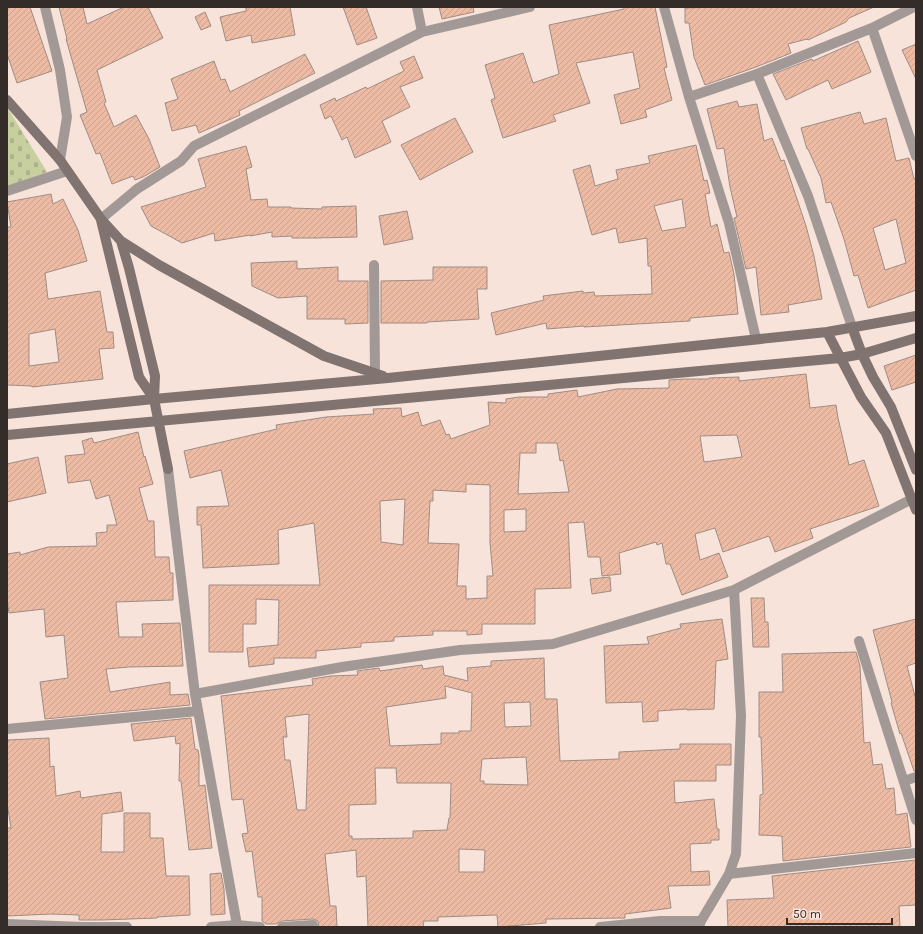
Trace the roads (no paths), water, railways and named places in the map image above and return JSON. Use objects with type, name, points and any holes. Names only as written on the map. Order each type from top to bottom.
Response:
[{"type":"main road","points":[[7,100],[60,160],[101,219],[121,241],[159,265],[324,356],[388,378]]},
{"type":"main road","points":[[101,219],[139,377],[154,399]]},
{"type":"main road","points":[[121,241],[155,376],[154,399],[168,469]]},
{"type":"main road","points":[[7,414],[388,378],[827,332],[916,316]]},
{"type":"main road","points":[[852,327],[862,354],[892,407],[916,470]]},
{"type":"main road","points":[[827,332],[861,397],[886,433],[916,510]]},
{"type":"main road","points":[[7,435],[840,358],[862,354],[916,338]]},
{"type":"street","points":[[45,7],[60,70],[67,117],[60,160]]},
{"type":"street","points":[[417,7],[422,32]]},
{"type":"street","points":[[101,219],[137,189],[181,161],[194,146],[422,32],[530,7]]},
{"type":"street","points":[[664,7],[689,97],[729,223],[756,339]]},
{"type":"street","points":[[689,97],[757,74],[872,28],[914,7]]},
{"type":"street","points":[[872,28],[916,156]]},
{"type":"street","points":[[757,74],[808,196],[852,327]]},
{"type":"street","points":[[7,191],[67,171]]},
{"type":"street","points":[[374,265],[375,373]]},
{"type":"street","points":[[168,469],[195,694],[237,925]]},
{"type":"street","points":[[195,694],[342,667],[460,650],[553,644],[734,590],[912,499]]},
{"type":"street","points":[[600,927],[660,920],[700,924],[729,874],[736,854],[740,716],[734,590]]},
{"type":"street","points":[[859,641],[916,820]]},
{"type":"street","points":[[7,729],[198,711]]},
{"type":"street","points":[[904,781],[916,777]]},
{"type":"street","points":[[729,874],[916,853]]},
{"type":"street","points":[[7,924],[32,926],[127,927]]},
{"type":"street","points":[[282,927],[313,924]]},
{"type":"street","points":[[211,927],[237,925],[260,927]]}]
